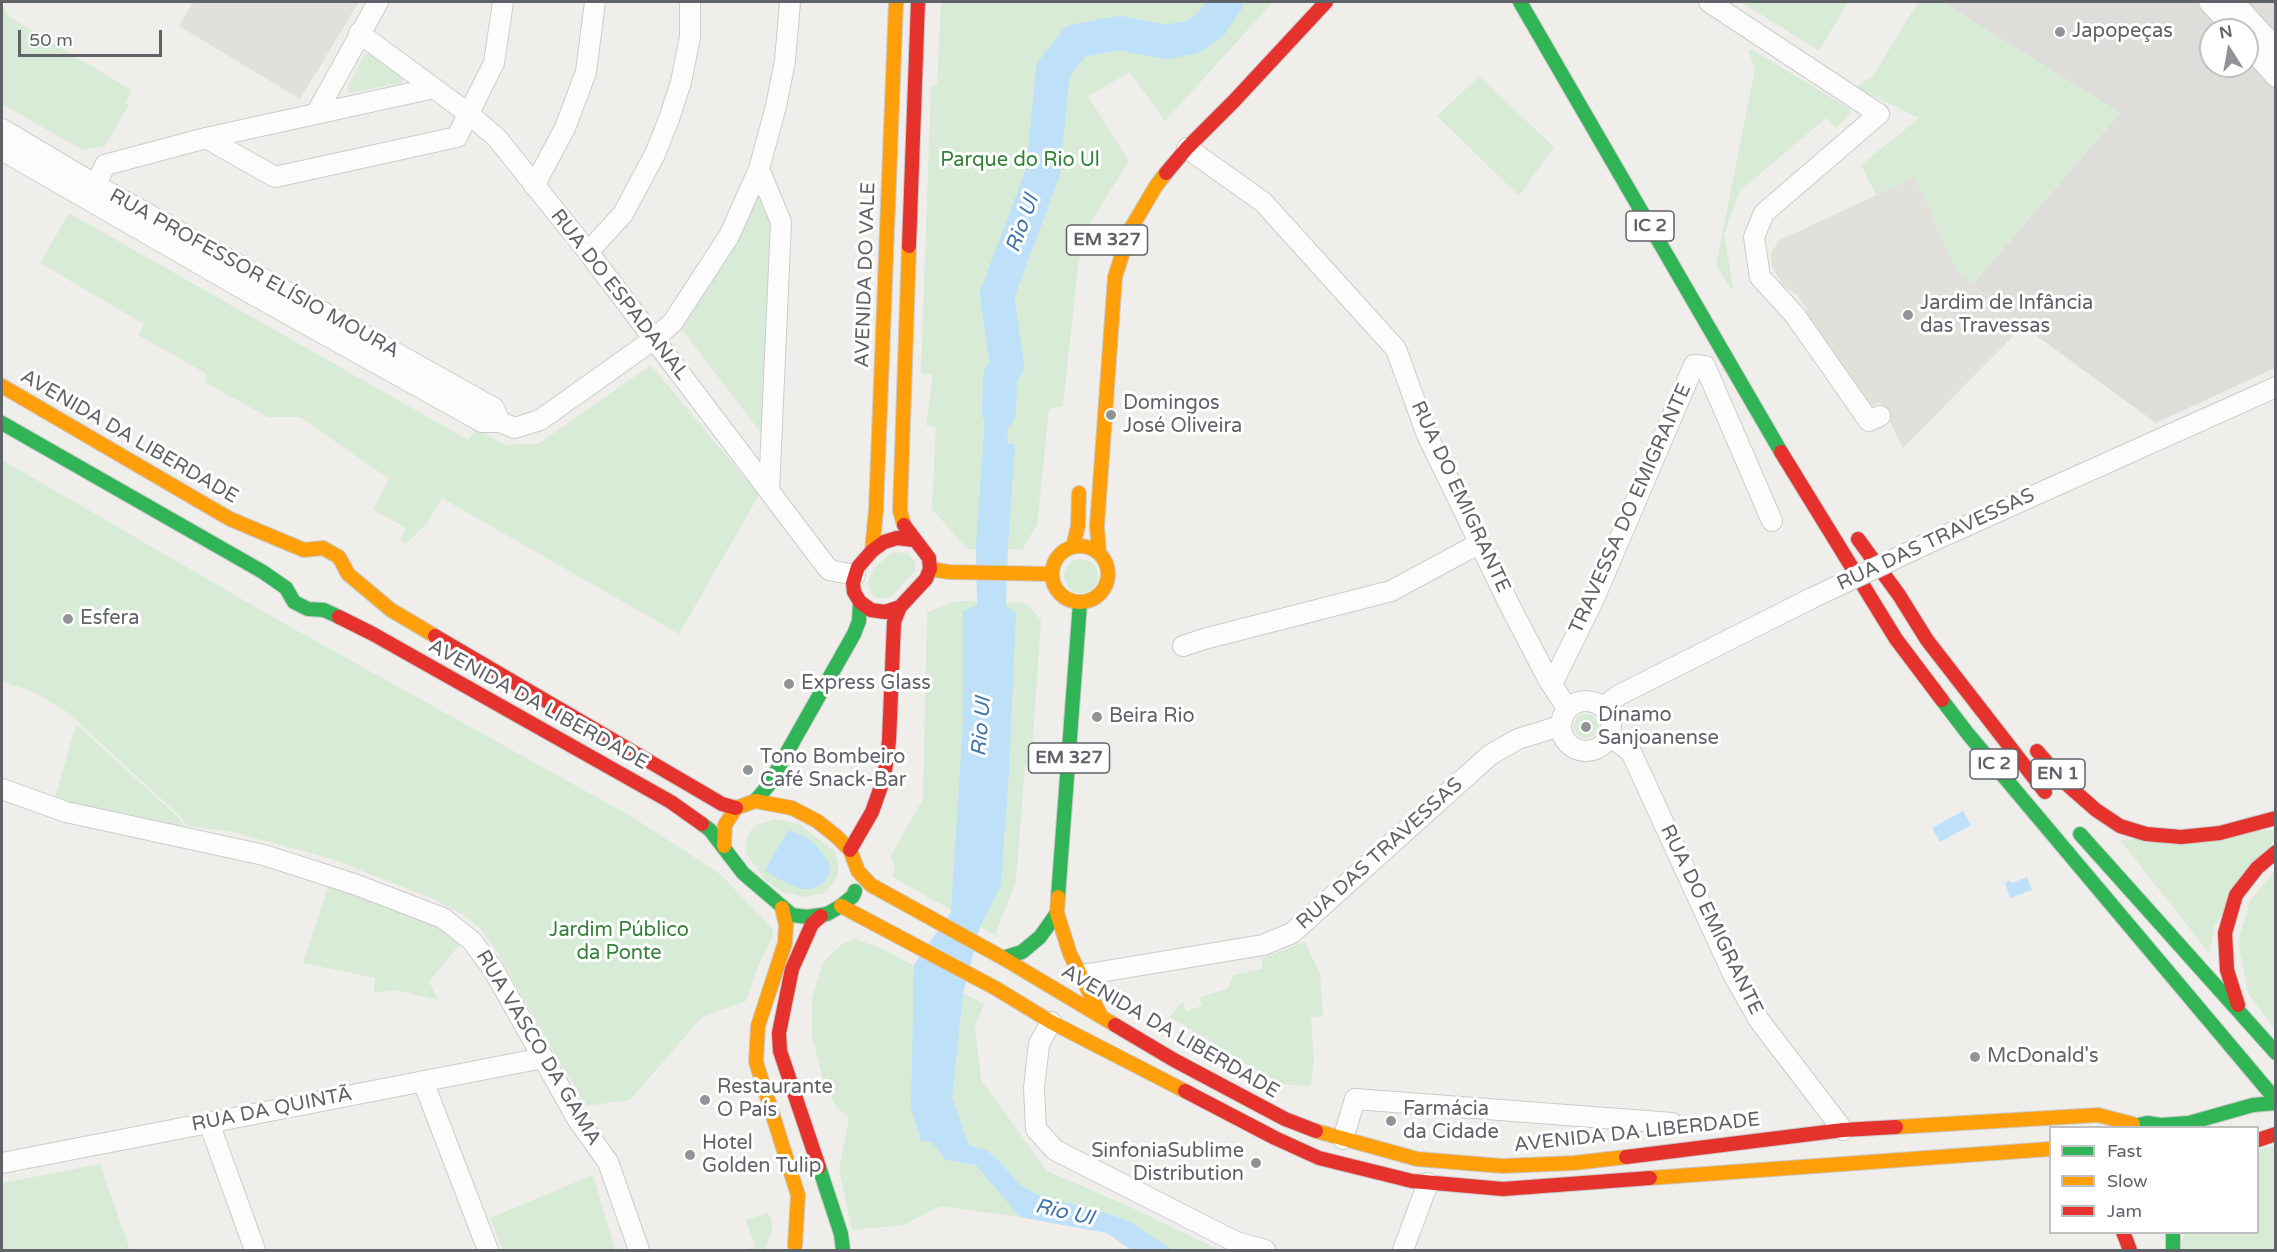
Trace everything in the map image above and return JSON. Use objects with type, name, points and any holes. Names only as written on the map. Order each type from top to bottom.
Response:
[{"type":"main road","name":"AVENIDA DO VALE","points":[[855,576],[858,567],[872,550],[876,510],[896,2]]},
{"type":"main road","points":[[850,850],[872,812],[884,778],[889,741],[894,622],[900,607],[926,579],[930,569],[929,558],[904,526],[900,512],[918,2]]},
{"type":"main road","name":"EM 327","points":[[1082,975],[1070,954],[1057,913],[1080,603],[1098,596],[1105,589],[1108,580],[1105,560],[1099,553],[1097,526],[1115,277],[1130,230],[1156,186],[1187,148],[1326,2]]},
{"type":"main road","name":"IC 2","points":[[1520,2],[1780,451],[1896,639],[1968,734],[2276,1101]]},
{"type":"main road","name":"IC 2","points":[[1654,206],[1785,435],[1810,472]]},
{"type":"main road","name":"AVENIDA DA LIBERDADE","points":[[2,386],[230,519],[304,550],[322,548],[339,557],[348,574],[392,610],[722,804],[736,808]]},
{"type":"main road","name":"AVENIDA DA LIBERDADE","points":[[2,423],[263,572],[286,588],[294,602],[308,609],[324,610],[373,634],[671,802],[710,830],[743,873],[792,915],[821,916],[841,906],[853,896],[858,871]]},
{"type":"main road","points":[[1072,547],[1078,526],[1080,483]]},
{"type":"main road","name":"IC 2","points":[[1851,529],[1899,595],[1928,640],[2053,801]]},
{"type":"main road","points":[[872,550],[884,542],[897,538],[914,540]]},
{"type":"main road","points":[[1080,603],[1063,597],[1057,591],[1051,574],[1057,557],[1072,547],[1082,545],[1099,553]]},
{"type":"main road","points":[[292,559],[304,550]]},
{"type":"main road","points":[[930,569],[1051,574]]},
{"type":"main road","points":[[285,573],[286,588]]},
{"type":"main road","points":[[346,589],[348,574]]},
{"type":"main road","points":[[855,576],[854,592],[860,602],[871,610],[885,612],[900,607]]},
{"type":"main road","points":[[1899,595],[1979,684]]},
{"type":"main road","points":[[324,610],[338,602]]},
{"type":"main road","points":[[724,846],[725,825],[736,808],[754,801],[768,786],[854,634],[860,621],[860,602]]},
{"type":"main road","name":"EN 1","points":[[2025,737],[2063,781],[2096,810],[2120,826],[2146,834],[2181,837],[2220,833],[2276,818]]},
{"type":"main road","name":"AVENIDA DA LIBERDADE","points":[[754,801],[792,808],[818,821],[850,850],[858,871],[871,885],[1003,958],[1174,1060],[1285,1119],[1324,1134],[1417,1159],[1502,1166],[1574,1163],[1843,1130],[2098,1115],[2130,1126],[2147,1123],[2163,1126],[2189,1123],[2276,1101]]},
{"type":"main road","points":[[2068,819],[2276,1053]]},
{"type":"main road","points":[[2240,1012],[2227,970],[2225,933],[2236,895],[2257,868],[2276,852]]},
{"type":"main road","name":"AVENIDA DA LIBERDADE","points":[[841,906],[997,989],[1051,1022],[1275,1138],[1319,1158],[1428,1183],[1503,1189],[2049,1149]]},
{"type":"main road","points":[[782,908],[786,925],[785,943],[758,1026],[756,1062],[798,1196],[797,1246]]},
{"type":"main road","points":[[1003,958],[1022,952],[1040,937],[1057,913]]},
{"type":"main road","points":[[821,916],[812,924],[792,969],[782,1014],[780,1051],[841,1234],[843,1251]]},
{"type":"main road","points":[[1082,975],[1101,1016]]},
{"type":"main road","points":[[2259,1140],[2276,1134]]},
{"type":"main road","points":[[2123,1234],[2130,1251]]},
{"type":"main road","points":[[2173,1234],[2173,1251]]},
{"type":"street","points":[[317,112],[378,2]]},
{"type":"street","points":[[206,138],[275,177],[457,136],[494,63],[503,2]]},
{"type":"street","points":[[534,186],[565,128],[586,72],[595,2]]},
{"type":"street","points":[[588,252],[623,214],[662,137],[681,82],[690,37],[690,2]]},
{"type":"street","name":"RUA PROFESSOR ELÍSIO MOURA","points":[[2,150],[245,290],[482,422],[500,422],[515,428],[540,420],[654,339],[673,322],[729,236],[759,169],[776,106],[785,61],[790,2]]},
{"type":"street","points":[[1709,2],[1878,114],[1764,213],[1754,237],[1760,277],[1794,314],[1869,421],[1880,416]]},
{"type":"street","points":[[2210,2],[2224,18]]},
{"type":"street","points":[[2234,2],[2276,49]]},
{"type":"street","name":"RUA DO ESPADANAL","points":[[359,33],[469,114],[497,138],[588,252],[829,570],[855,576]]},
{"type":"street","points":[[2259,58],[2276,77]]},
{"type":"street","points":[[96,185],[105,165],[317,112],[434,88]]},
{"type":"street","name":"RUA PROFESSOR ELÍSIO MOURA","points":[[2,129],[96,185],[494,408],[500,422]]},
{"type":"street","name":"RUA DO EMIGRANTE","points":[[1187,148],[1263,202],[1396,349],[1427,435],[1552,684],[1563,717],[1566,742],[1581,751],[1598,748],[1609,736],[1631,752],[1733,974],[1759,1020],[1843,1130]]},
{"type":"street","points":[[759,169],[781,222],[769,491]]},
{"type":"street","name":"TRAVESSA DO EMIGRANTE","points":[[1552,684],[1594,599],[1694,365],[1705,366],[1772,521]]},
{"type":"street","name":"RUA DAS TRAVESSAS","points":[[1604,707],[1619,695],[1926,543],[2276,387]]},
{"type":"street","points":[[1183,646],[1391,591],[1480,543]]},
{"type":"street","points":[[1563,717],[1576,702],[1588,700],[1604,707],[1611,721],[1609,736]]},
{"type":"street","name":"RUA DAS TRAVESSAS","points":[[1082,975],[1263,945],[1292,933],[1490,755],[1563,717]]},
{"type":"street","name":"RUA VASCO DA GAMA","points":[[2,789],[66,812],[264,855],[354,884],[443,918],[472,941],[493,969],[578,1120],[608,1162],[639,1251]]},
{"type":"street","points":[[1051,1022],[1039,1044],[1034,1088],[1036,1129],[1055,1150],[1236,1242],[1265,1251]]},
{"type":"street","name":"RUA DA QUINTÃ","points":[[2,1163],[543,1058]]},
{"type":"street","points":[[423,1081],[489,1251]]},
{"type":"street","points":[[1343,1139],[1355,1099],[1671,1123]]},
{"type":"street","points":[[208,1123],[255,1251]]},
{"type":"street","points":[[1402,1251],[1428,1183]]},
{"type":"shaded area","points":[[193,2],[359,2],[300,99],[179,26]]},
{"type":"shaded area","points":[[1942,2],[2275,2],[2275,368],[2156,423],[2023,326],[1973,284],[2120,113]]},
{"type":"shaded area","name":"Jardim de Infância das Travessas","points":[[1915,177],[1957,271],[2023,326],[1903,448],[1880,402],[1867,408],[1807,322],[1806,308],[1797,295],[1783,285],[1771,265],[1771,258],[1772,251],[1780,240]]},
{"type":"green space","name":"Parque do Rio Ul","points":[[941,2],[1273,2],[1165,121],[1130,72],[1088,96],[1129,161],[1087,228],[1078,267],[1063,406],[1049,409],[1037,525],[1022,549],[967,549],[932,509],[936,427],[926,425],[933,374],[921,373],[931,86],[937,85]]},
{"type":"green space","points":[[1741,2],[1848,2],[1819,51]]},
{"type":"green space","points":[[1918,2],[1942,2],[2120,113],[1973,284],[1957,271],[1915,177],[1876,195],[1861,165],[1919,118],[1856,87],[1873,76]]},
{"type":"green space","points":[[2,5],[8,15],[22,25],[130,89],[131,93],[125,102],[129,105],[105,146],[82,150],[2,104]]},
{"type":"green space","points":[[1751,49],[1850,109],[1850,114],[1836,128],[1826,118],[1740,191],[1724,234],[1733,287],[1730,288],[1716,265],[1755,69],[1749,52]]},
{"type":"green space","points":[[372,53],[403,78],[402,83],[350,93],[347,88],[365,54]]},
{"type":"green space","points":[[1479,76],[1554,147],[1519,196],[1437,116]]},
{"type":"green space","points":[[759,189],[771,226],[765,438],[680,327]]},
{"type":"green space","points":[[69,213],[468,440],[476,429],[506,445],[538,444],[651,365],[759,495],[679,634],[442,498],[427,523],[406,544],[400,540],[406,528],[373,510],[389,479],[300,417],[268,417],[204,382],[207,374],[138,335],[144,324],[40,263]]},
{"type":"green space","name":"Jardim Público da Ponte","points":[[2,460],[278,620],[634,818],[720,874],[772,928],[773,936],[758,966],[746,1001],[702,1017],[630,1100],[585,1106],[494,947],[480,928],[463,915],[431,898],[332,859],[229,831],[187,826],[182,818],[67,712],[35,693],[2,681]]},
{"type":"green space","points":[[892,552],[908,553],[916,564],[915,571],[890,598],[877,598],[871,594],[868,583],[874,568]]},
{"type":"green space","points":[[1081,559],[1093,564],[1098,576],[1093,588],[1081,593],[1069,588],[1064,576],[1069,564]]},
{"type":"green space","points":[[964,601],[1026,603],[1041,620],[1031,765],[1025,765],[1016,881],[995,935],[893,877],[895,867],[890,857],[923,799],[927,613],[949,603]]},
{"type":"green space","points":[[1586,714],[1595,717],[1598,726],[1595,735],[1586,738],[1577,735],[1574,726],[1577,717]]},
{"type":"green space","points":[[76,724],[179,818],[184,827],[97,810],[55,798]]},
{"type":"green space","points":[[776,819],[799,824],[835,852],[838,873],[835,881],[825,893],[805,897],[783,892],[765,880],[746,853],[749,833],[756,825]]},
{"type":"green space","points":[[2275,830],[2275,839],[2215,925],[2209,953],[2120,840]]},
{"type":"green space","points":[[2275,870],[2275,1030],[2248,993],[2238,942],[2250,901]]},
{"type":"green space","points":[[329,884],[425,920],[462,942],[429,981],[438,1000],[395,990],[374,993],[375,978],[303,963]]},
{"type":"green space","points":[[854,939],[881,948],[984,1004],[975,1026],[981,1080],[1047,1171],[1126,1205],[1219,1250],[1131,1250],[1107,1233],[1020,1217],[940,1206],[904,1225],[852,1230],[839,1169],[849,1118],[836,1107],[823,1080],[812,1035],[812,998],[823,962],[841,945]]},
{"type":"green space","points":[[1305,942],[1320,974],[1323,1016],[1311,1018],[1314,1063],[1310,1086],[1279,1084],[1170,1017],[1183,1002],[1186,1011],[1202,1006],[1199,997],[1228,989],[1233,975],[1262,969],[1262,958]]},
{"type":"green space","points":[[2275,1146],[2275,1250],[2180,1250],[2184,1234],[2259,1234],[2259,1150]]},
{"type":"green space","points":[[100,1164],[130,1250],[2,1250],[2,1183]]},
{"type":"green space","points":[[593,1175],[615,1250],[503,1250],[490,1218]]},
{"type":"green space","points":[[767,1213],[772,1220],[772,1229],[765,1250],[745,1250],[755,1247],[746,1220]]},
{"type":"water","points":[[989,364],[1013,366],[1007,443],[1015,444],[1006,606],[1016,613],[1009,771],[1001,885],[980,927],[963,994],[952,1098],[969,1146],[986,1150],[1020,1185],[1044,1198],[1090,1208],[1129,1221],[1172,1250],[1131,1250],[1107,1233],[1020,1217],[976,1165],[946,1160],[932,1142],[921,1141],[911,1107],[914,965],[951,912],[963,723],[963,611],[977,605],[976,544]]},
{"type":"water","points":[[1963,811],[1971,825],[1940,842],[1932,828]]},
{"type":"water","points":[[789,830],[816,845],[829,863],[829,875],[818,886],[801,889],[778,879],[765,870]]},
{"type":"water","points":[[2027,877],[2032,890],[2010,898],[2005,882],[2012,883]]},
{"type":"waterway","name":"Rio Ul","points":[[999,412],[1000,377],[1007,365],[997,295],[1043,172],[1053,70],[1076,41],[1120,33],[1166,42],[1193,37],[1211,24],[1226,2]]},
{"type":"traffic: fast","points":[[1520,2],[1781,452]]},
{"type":"traffic: fast","points":[[2,423],[263,572],[286,588],[294,602],[308,609],[324,610],[339,617]]},
{"type":"traffic: fast","points":[[755,801],[768,786],[854,634],[859,621],[860,602]]},
{"type":"traffic: fast","points":[[1058,897],[1080,603]]},
{"type":"traffic: fast","points":[[1942,700],[1968,734],[2276,1100]]},
{"type":"traffic: fast","points":[[702,824],[710,830],[743,873],[792,915],[807,917],[827,914],[841,906],[853,896],[855,891]]},
{"type":"traffic: fast","points":[[2080,834],[2276,1053]]},
{"type":"traffic: fast","points":[[1003,958],[1022,952],[1040,937],[1057,913]]},
{"type":"traffic: fast","points":[[2134,1126],[2147,1123],[2161,1125],[2189,1123],[2253,1105],[2276,1103]]},
{"type":"traffic: fast","points":[[819,1167],[841,1234],[843,1250]]},
{"type":"traffic: fast","points":[[2173,1234],[2173,1250]]},
{"type":"traffic: slow","points":[[872,551],[876,510],[896,2]]},
{"type":"traffic: slow","points":[[1099,553],[1097,526],[1115,277],[1130,230],[1166,173]]},
{"type":"traffic: slow","points":[[904,525],[900,511],[909,246]]},
{"type":"traffic: slow","points":[[2,386],[230,519],[304,550],[323,548],[339,557],[348,574],[391,610],[435,636]]},
{"type":"traffic: slow","points":[[1073,547],[1078,526],[1079,493]]},
{"type":"traffic: slow","points":[[1074,546],[1086,546],[1096,550],[1104,558],[1108,574],[1104,590],[1096,598],[1086,602],[1074,602],[1064,598],[1056,590],[1052,580],[1052,568],[1056,558],[1064,550],[1074,546]]},
{"type":"traffic: slow","points":[[930,569],[949,572],[1051,574]]},
{"type":"traffic: slow","points":[[724,846],[725,825],[736,808],[755,801],[792,808],[817,821],[836,836],[850,850],[858,871],[871,885],[1003,958],[1115,1025]]},
{"type":"traffic: slow","points":[[1058,897],[1057,913],[1070,954],[1101,1016]]},
{"type":"traffic: slow","points":[[841,906],[997,989],[1051,1022],[1185,1091]]},
{"type":"traffic: slow","points":[[782,908],[786,925],[785,943],[758,1026],[756,1062],[798,1195],[795,1246]]},
{"type":"traffic: slow","points":[[1896,1127],[2098,1115],[2133,1124]]},
{"type":"traffic: slow","points":[[1316,1131],[1417,1159],[1502,1166],[1574,1163],[1626,1157]]},
{"type":"traffic: slow","points":[[1650,1178],[2049,1149]]},
{"type":"traffic: jam","points":[[909,246],[918,2]]},
{"type":"traffic: jam","points":[[1166,173],[1326,2]]},
{"type":"traffic: jam","points":[[1781,452],[1896,639],[1942,700]]},
{"type":"traffic: jam","points":[[904,525],[929,558],[930,569],[926,579],[900,607],[885,612],[871,610],[860,602],[854,592],[853,583],[858,567],[872,551],[884,542],[897,538],[914,540]]},
{"type":"traffic: jam","points":[[1858,539],[1899,595],[1927,640],[2045,792]]},
{"type":"traffic: jam","points":[[850,850],[872,812],[884,778],[889,741],[894,622],[900,607]]},
{"type":"traffic: jam","points":[[339,617],[671,802],[702,824]]},
{"type":"traffic: jam","points":[[435,636],[722,804],[736,808]]},
{"type":"traffic: jam","points":[[2037,751],[2063,781],[2096,810],[2120,826],[2146,834],[2181,837],[2220,833],[2276,818]]},
{"type":"traffic: jam","points":[[2238,1005],[2227,970],[2225,933],[2236,895],[2257,868],[2276,852]]},
{"type":"traffic: jam","points":[[819,1167],[780,1051],[779,1033],[792,969],[812,924],[821,916]]},
{"type":"traffic: jam","points":[[1115,1025],[1174,1060],[1285,1119],[1316,1131]]},
{"type":"traffic: jam","points":[[1185,1091],[1319,1158],[1412,1181],[1503,1189],[1650,1178]]},
{"type":"traffic: jam","points":[[1626,1157],[1843,1130],[1896,1127]]},
{"type":"traffic: jam","points":[[2259,1140],[2276,1134]]},
{"type":"traffic: jam","points":[[2124,1234],[2130,1250]]},
{"type":"place","name":"Japopeças","points":[[2060,32]]},
{"type":"place","name":"Jardim de Infância das Travessas","points":[[1908,315]]},
{"type":"place","name":"Domingos José Oliveira","points":[[1111,415]]},
{"type":"place","name":"Esfera","points":[[68,619]]},
{"type":"place","name":"Express Glass","points":[[789,684]]},
{"type":"place","name":"Beira Rio","points":[[1097,717]]},
{"type":"place","name":"Dínamo Sanjoanense","points":[[1586,727]]},
{"type":"place","name":"Tono Bombeiro Café Snack-Bar","points":[[748,770]]},
{"type":"place","name":"McDonald's","points":[[1975,1057]]},
{"type":"place","name":"Restaurante O País","points":[[705,1100]]},
{"type":"place","name":"Farmácia da Cidade","points":[[1391,1121]]},
{"type":"place","name":"Hotel Golden Tulip","points":[[690,1155]]},
{"type":"place","name":"SinfoniaSublime Distribution","points":[[1256,1163]]}]
